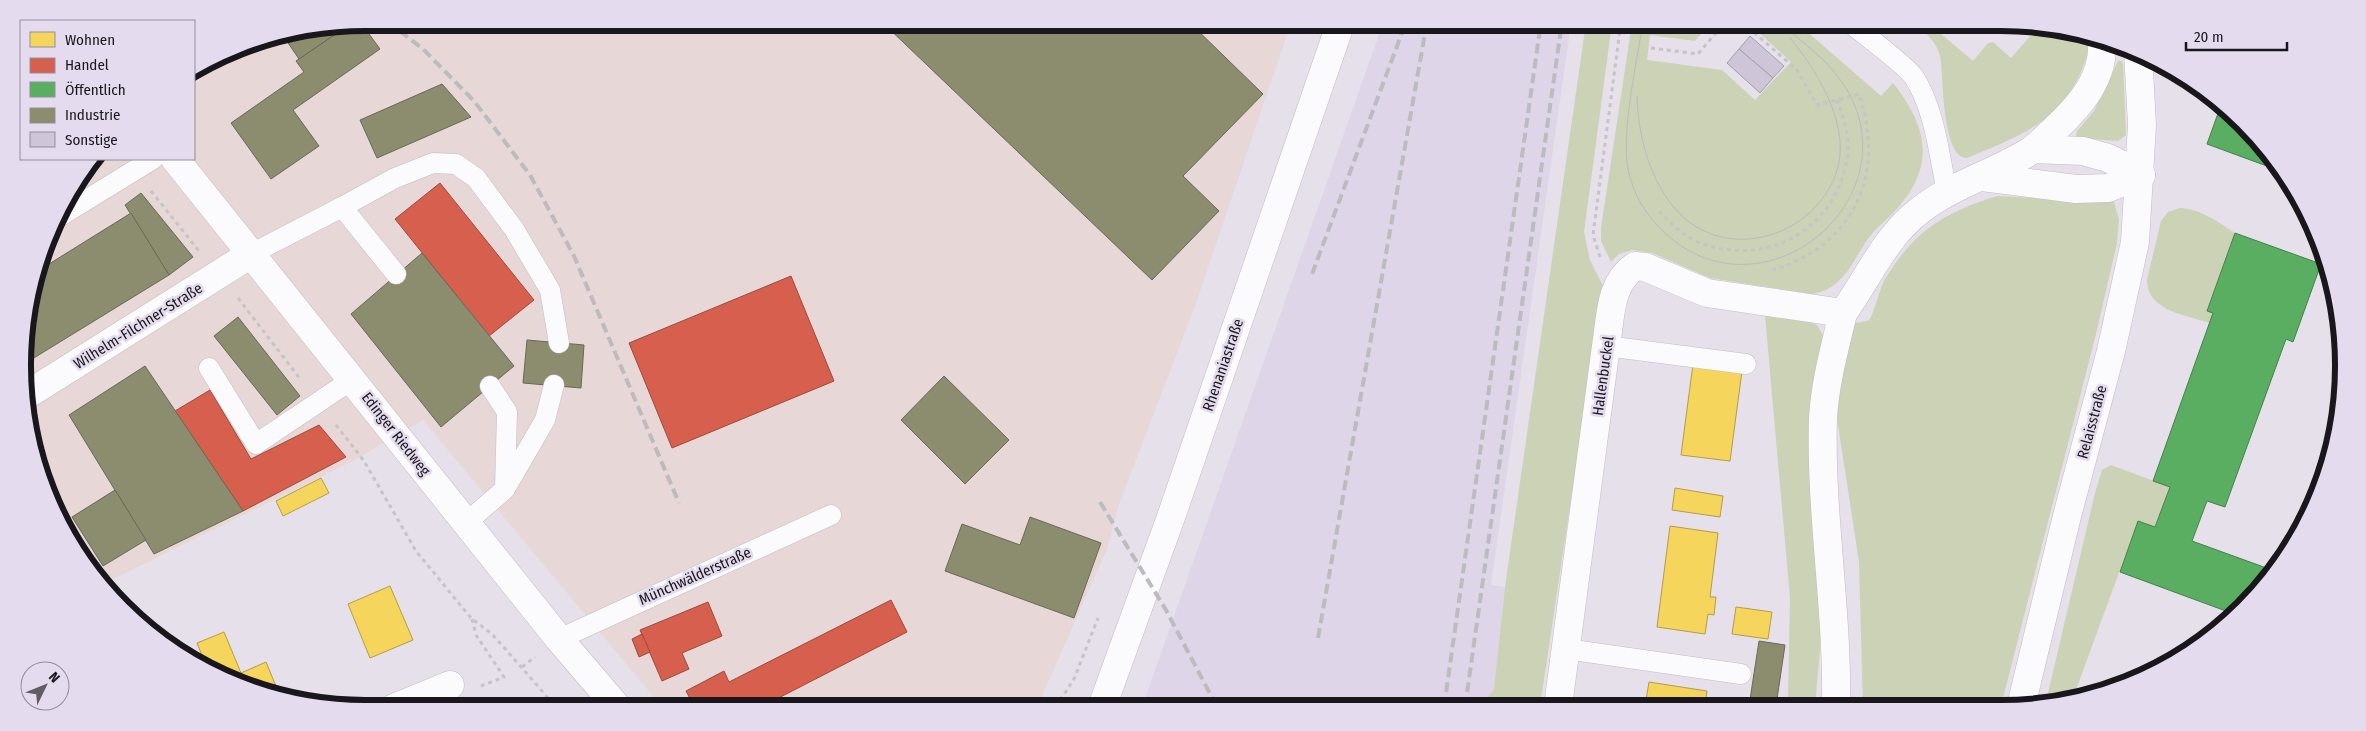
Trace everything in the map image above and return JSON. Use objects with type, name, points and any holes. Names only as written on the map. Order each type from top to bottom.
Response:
[{"type":"main road","name":"Rhenaniastraße","points":[[1105,700],[1168,526],[1338,31]]},
{"type":"main road","points":[[1836,700],[1823,415],[1842,313],[1862,288],[1873,264],[1886,244],[1919,210],[1947,192],[1982,177],[2033,149],[2074,112],[2090,90],[2103,56],[2102,47]]},
{"type":"main road","name":"Relaisstraße","points":[[2023,699],[2119,315],[2135,242],[2141,175],[2142,125],[2139,62]]},
{"type":"main road","points":[[2033,149],[2083,151],[2108,158],[2141,175]]},
{"type":"main road","name":"Edinger Riedweg","points":[[176,160],[353,379],[559,639],[611,700]]},
{"type":"main road","points":[[1982,177],[2076,189],[2108,188],[2141,175]]},
{"type":"main road","name":"Wilhelm-Filchner-Straße","points":[[32,391],[251,254]]},
{"type":"main road","points":[[1616,287],[1625,273],[1635,266],[1644,267],[1707,293],[1842,313]]},
{"type":"main road","name":"Hallenbuckel","points":[[1559,700],[1606,346],[1616,287]]},
{"type":"main road","points":[[413,700],[450,685]]},
{"type":"lane","points":[[1860,31],[1913,76],[1924,97],[1932,122],[1947,192]]},
{"type":"lane","points":[[70,210],[151,160]]},
{"type":"lane","points":[[251,254],[395,178],[433,163],[456,164],[476,178],[514,229],[550,290],[559,343]]},
{"type":"lane","points":[[342,207],[396,274]]},
{"type":"lane","points":[[1606,346],[1746,364]]},
{"type":"lane","points":[[209,368],[256,444],[353,379]]},
{"type":"lane","points":[[466,523],[505,489],[545,420],[554,385]]},
{"type":"lane","points":[[490,386],[507,412],[505,489]]},
{"type":"lane","name":"Münchwälderstraße","points":[[559,639],[831,515]]},
{"type":"lane","points":[[1566,649],[1741,674]]},
{"type":"path","points":[[1616,287],[1600,257],[1593,235],[1620,31]]},
{"type":"path","points":[[1651,48],[1698,54],[1717,31]]},
{"type":"path","points":[[1752,31],[1797,70],[1817,105],[1859,94],[1867,118],[1870,144],[1868,169],[1862,193],[1850,216],[1834,236],[1814,252],[1792,264],[1768,272]]},
{"type":"path","points":[[1659,211],[1677,230],[1699,242],[1724,250],[1749,251],[1775,246],[1798,236],[1818,219],[1833,199],[1844,175],[1848,150],[1846,125],[1837,100]]},
{"type":"path","points":[[450,685],[479,687],[504,677],[476,635],[471,618],[492,634],[550,700]]},
{"type":"shaded area","points":[[366,31],[1288,31],[1195,306],[1118,507],[1107,549],[1040,700],[656,700],[423,420],[353,461],[110,581],[76,533],[49,473],[34,409],[31,366],[34,322],[38,300],[49,258],[57,238],[76,198],[102,160],[195,160],[195,78],[218,66],[258,49],[300,38],[322,34]]},
{"type":"shaded area","points":[[1380,31],[1570,31],[1491,585],[1505,587],[1494,689],[1486,700],[1144,700]]},
{"type":"green space","points":[[1585,31],[1611,31],[1584,232],[1590,260],[1603,286],[1541,700],[1486,700],[1494,689],[1505,587]]},
{"type":"green space","points":[[1631,31],[1704,31],[1695,41],[1650,35],[1647,60],[1722,70],[1755,100],[1791,62],[1757,31],[1806,31],[1881,96],[1893,83],[1904,98],[1919,127],[1922,157],[1919,172],[1912,188],[1901,204],[1867,240],[1839,281],[1823,291],[1812,294],[1710,278],[1652,253],[1633,250],[1619,254],[1611,262],[1601,241],[1601,228]]},
{"type":"green space","points":[[1923,31],[1937,31],[1973,61],[1988,43],[1993,42],[2011,58],[2033,33],[2090,44],[2074,85],[2062,102],[2048,116],[2032,128],[2013,138],[1967,158],[1959,154],[1952,145],[1945,114],[1940,56],[1930,37]]},
{"type":"green space","points":[[2118,61],[2122,61],[2123,64],[2126,135],[2118,141],[2079,138],[2076,136],[2077,131],[2094,111]]},
{"type":"green space","points":[[1997,196],[2114,202],[2119,220],[2117,243],[2096,334],[2003,700],[1863,700],[1859,562],[1835,405],[1850,324],[1869,320],[1884,281],[1895,264],[1919,237],[1945,217],[1978,202]]},
{"type":"green space","points":[[2180,208],[2202,213],[2235,233],[2207,310],[2213,313],[2210,323],[2170,310],[2153,299],[2149,290],[2147,280],[2161,221],[2168,212]]},
{"type":"green space","points":[[1765,315],[1799,319],[1817,325],[1825,339],[1822,626],[1816,700],[1788,700],[1790,598]]},
{"type":"green space","points":[[2111,465],[2170,487],[2155,527],[2138,521],[2076,691],[2047,696],[2095,493],[2102,470]]},
{"type":"building: Wohnen","points":[[1693,364],[1742,371],[1730,461],[1681,455]]},
{"type":"building: Wohnen","points":[[321,478],[329,493],[283,516],[276,501]]},
{"type":"building: Wohnen","points":[[1675,488],[1723,496],[1720,517],[1672,510]]},
{"type":"building: Wohnen","points":[[1670,526],[1718,533],[1710,597],[1716,597],[1714,615],[1708,614],[1705,634],[1657,627]]},
{"type":"building: Wohnen","points":[[390,586],[413,640],[370,658],[348,604]]},
{"type":"building: Wohnen","points":[[1736,607],[1772,612],[1768,639],[1732,634]]},
{"type":"building: Wohnen","points":[[224,632],[242,676],[203,657],[197,643]]},
{"type":"building: Wohnen","points":[[266,662],[276,687],[242,676],[241,673]]},
{"type":"building: Wohnen","points":[[1649,682],[1707,691],[1706,700],[1646,700]]},
{"type":"building: Handel","points":[[440,183],[534,300],[489,336],[395,219]]},
{"type":"building: Handel","points":[[791,276],[834,381],[672,448],[629,343]]},
{"type":"building: Handel","points":[[210,390],[251,459],[319,425],[346,457],[243,511],[175,411]]},
{"type":"building: Handel","points":[[891,600],[907,632],[775,700],[691,700],[686,691],[724,671],[729,682]]},
{"type":"building: Handel","points":[[708,602],[722,636],[682,653],[689,669],[662,681],[640,630]]},
{"type":"building: Handel","points":[[642,634],[650,652],[639,657],[632,639]]},
{"type":"building: Öffentlich","points":[[2219,112],[2252,145],[2269,167],[2207,144]]},
{"type":"building: Öffentlich","points":[[2235,233],[2318,263],[2320,268],[2293,342],[2286,339],[2225,507],[2207,501],[2192,541],[2267,568],[2227,611],[2120,572],[2138,521],[2155,527],[2170,487],[2153,481],[2213,313],[2207,311]]},
{"type":"building: Industrie","points":[[367,31],[380,49],[293,110],[319,146],[271,179],[231,123],[304,72],[296,61],[337,33]]},
{"type":"building: Industrie","points":[[891,31],[1198,31],[1263,94],[1183,176],[1219,211],[1152,280]]},
{"type":"building: Industrie","points":[[337,33],[299,59],[287,41]]},
{"type":"building: Industrie","points":[[442,84],[471,117],[377,158],[360,120]]},
{"type":"building: Industrie","points":[[141,193],[193,257],[169,275],[125,205]]},
{"type":"building: Industrie","points":[[131,213],[169,275],[31,360],[34,322],[47,265]]},
{"type":"building: Industrie","points":[[422,253],[514,366],[441,427],[351,314]]},
{"type":"building: Industrie","points":[[238,317],[300,396],[277,415],[214,336]]},
{"type":"building: Industrie","points":[[527,340],[584,345],[581,388],[523,383]]},
{"type":"building: Industrie","points":[[145,366],[243,511],[154,554],[69,415]]},
{"type":"building: Industrie","points":[[944,376],[1009,440],[965,484],[901,420]]},
{"type":"building: Industrie","points":[[115,490],[146,540],[103,566],[72,517]]},
{"type":"building: Industrie","points":[[1030,517],[1101,543],[1074,618],[945,571],[962,524],[1020,545]]},
{"type":"building: Industrie","points":[[1759,641],[1785,645],[1777,700],[1750,700]]},
{"type":"building: Sonstige","points":[[1750,36],[1784,66],[1773,78],[1739,49]]},
{"type":"building: Sonstige","points":[[1739,49],[1773,78],[1760,93],[1727,63]]},
{"type":"tram line","points":[[1642,31],[1628,117],[1626,154],[1633,187],[1646,212],[1665,233],[1704,258],[1745,264],[1784,256],[1819,235],[1845,205],[1860,168],[1861,127],[1844,85],[1822,59],[1790,31]]},
{"type":"tram line","points":[[1637,97],[1640,128],[1648,160],[1662,190],[1681,215],[1702,230],[1726,238],[1751,239],[1775,234],[1797,223],[1816,207],[1830,186],[1839,162],[1840,146],[1834,112],[1819,80],[1790,38]]},
{"type":"railway","points":[[400,31],[423,49],[474,101],[530,175],[574,256],[679,503]]},
{"type":"railway","points":[[1312,274],[1403,31]]},
{"type":"railway","points":[[1318,638],[1425,31]]},
{"type":"railway","points":[[1445,700],[1540,31]]},
{"type":"railway","points":[[1466,700],[1561,31]]},
{"type":"railway","points":[[1100,502],[1166,610],[1213,700]]}]
